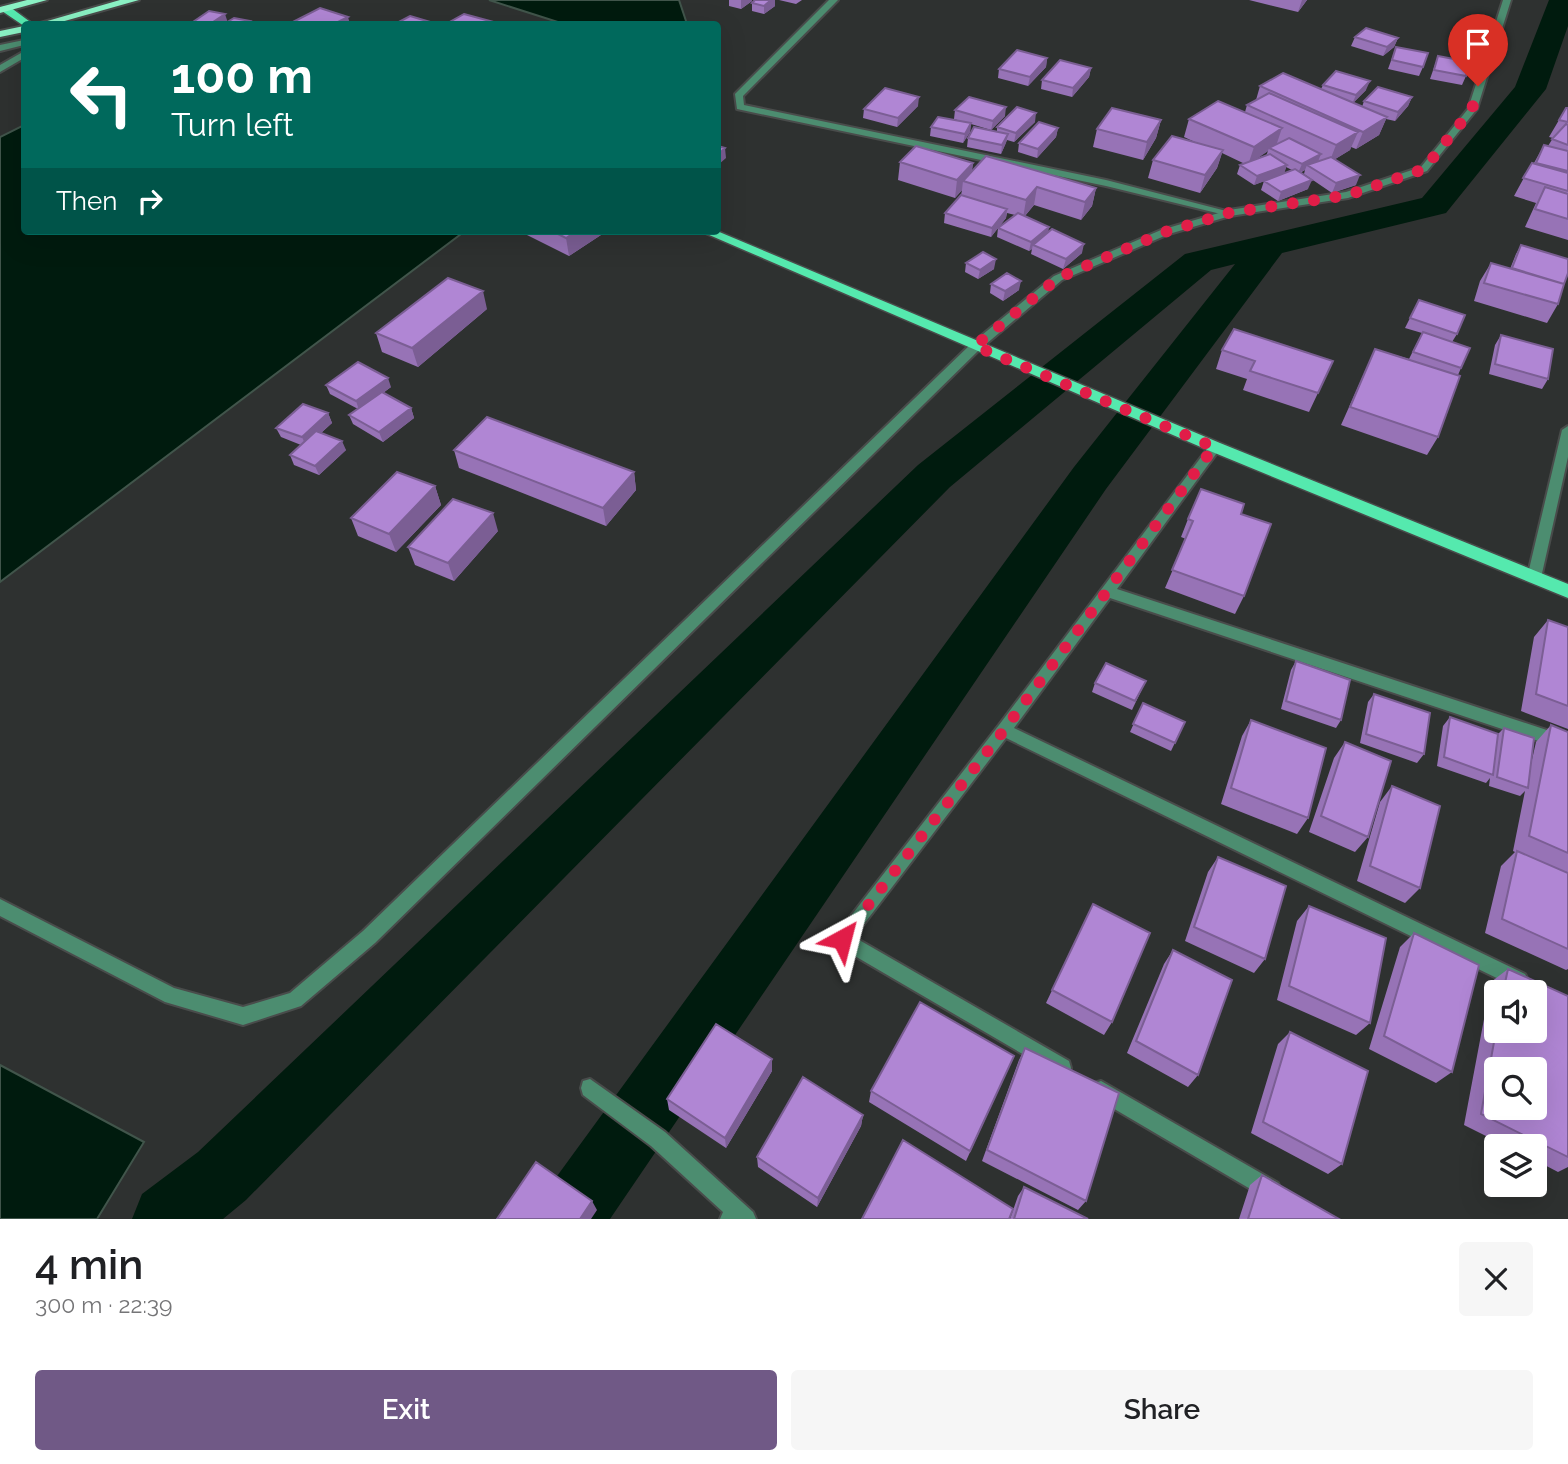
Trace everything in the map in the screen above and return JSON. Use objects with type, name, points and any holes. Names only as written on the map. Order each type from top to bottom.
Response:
[{"type":"highway","points":[[3,10],[41,0]]},
{"type":"highway","points":[[54,21],[132,0]]},
{"type":"highway","points":[[0,34],[21,30]]},
{"type":"main road","points":[[3,10],[23,21]]},
{"type":"main road","points":[[715,235],[1214,447],[1406,522],[1568,591]]},
{"type":"street","points":[[834,0],[738,96],[740,107],[1106,183],[1229,213]]},
{"type":"street","points":[[0,906],[171,996],[243,1016],[295,1000],[369,937],[975,346],[1058,278],[1165,232],[1229,213],[1348,195],[1424,169],[1472,109],[1507,0]]},
{"type":"street","points":[[0,48],[21,44]]},
{"type":"street","points":[[0,69],[21,57]]},
{"type":"street","points":[[1534,578],[1568,430]]},
{"type":"street","points":[[1214,447],[1004,730],[842,939],[1284,1198]]},
{"type":"street","points":[[1107,591],[1568,744]]},
{"type":"street","points":[[1004,730],[1520,980]]},
{"type":"street","points":[[590,1088],[658,1139],[737,1216]]},
{"type":"shaded area","points":[[489,0],[679,0],[686,21],[555,21]]},
{"type":"shaded area","points":[[21,126],[21,235],[460,235],[0,582],[0,137]]},
{"type":"shaded area","points":[[0,1065],[144,1142],[97,1219],[0,1219]]},
{"type":"building","points":[[755,0],[771,0],[764,6],[752,3]]},
{"type":"building","points":[[320,8],[348,17],[340,21],[295,21]]},
{"type":"building","points":[[209,11],[225,14],[214,21],[194,21]]},
{"type":"building","points":[[464,14],[490,21],[451,21]]},
{"type":"building","points":[[410,16],[427,21],[401,21]]},
{"type":"building","points":[[234,18],[250,21],[229,21]]},
{"type":"building","points":[[1366,28],[1398,38],[1387,47],[1355,37]]},
{"type":"building","points":[[1396,47],[1428,53],[1423,67],[1392,60]]},
{"type":"building","points":[[1017,50],[1047,58],[1030,77],[999,69]]},
{"type":"building","points":[[1438,56],[1470,62],[1466,76],[1434,70]]},
{"type":"building","points":[[1060,60],[1091,68],[1073,88],[1042,80]]},
{"type":"building","points":[[1336,71],[1370,81],[1356,95],[1323,85]]},
{"type":"building","points":[[1283,73],[1387,117],[1363,132],[1260,86]]},
{"type":"building","points":[[1378,87],[1412,97],[1398,112],[1364,101]]},
{"type":"building","points":[[885,88],[919,97],[898,118],[864,109]]},
{"type":"building","points":[[1269,93],[1358,132],[1336,145],[1247,105]]},
{"type":"building","points":[[969,97],[1006,107],[993,121],[955,110]]},
{"type":"building","points":[[1218,101],[1282,128],[1254,147],[1189,119]]},
{"type":"building","points":[[1017,107],[1036,113],[1016,133],[997,127]]},
{"type":"building","points":[[1112,108],[1161,120],[1147,142],[1097,129]]},
{"type":"building","points":[[1568,108],[1568,122],[1559,120]]},
{"type":"building","points":[[938,117],[971,123],[965,134],[931,127]]},
{"type":"building","points":[[1039,122],[1058,128],[1038,149],[1019,143]]},
{"type":"building","points":[[1568,125],[1568,145],[1552,139]]},
{"type":"building","points":[[974,127],[1008,134],[1002,145],[968,138]]},
{"type":"building","points":[[1172,136],[1223,150],[1205,175],[1153,160]]},
{"type":"building","points":[[1289,138],[1321,154],[1302,164],[1269,148]]},
{"type":"building","points":[[1544,145],[1568,151],[1568,171],[1536,163]]},
{"type":"building","points":[[916,146],[973,163],[957,180],[900,162]]},
{"type":"building","points":[[1270,154],[1287,165],[1257,176],[1240,165]]},
{"type":"building","points":[[986,156],[1096,188],[1085,202],[1037,187],[1026,200],[963,181]]},
{"type":"building","points":[[1331,157],[1360,175],[1336,183],[1307,165]]},
{"type":"building","points":[[1532,163],[1568,173],[1568,191],[1523,178]]},
{"type":"building","points":[[1295,169],[1312,180],[1281,192],[1264,181]]},
{"type":"building","points":[[1545,187],[1568,194],[1568,219],[1535,209]]},
{"type":"building","points":[[961,195],[1007,209],[992,228],[945,213]]},
{"type":"building","points":[[1018,213],[1049,227],[1031,242],[998,228]]},
{"type":"building","points":[[1052,229],[1084,244],[1066,259],[1033,245]]},
{"type":"building","points":[[1521,245],[1568,259],[1568,273],[1564,284],[1512,268]]},
{"type":"building","points":[[983,252],[996,259],[980,270],[966,263]]},
{"type":"building","points":[[1491,263],[1564,284],[1558,304],[1484,283]]},
{"type":"building","points":[[1007,273],[1021,281],[1005,291],[991,284]]},
{"type":"building","points":[[448,278],[483,291],[412,348],[376,333]]},
{"type":"building","points":[[1419,300],[1465,315],[1457,334],[1410,318]]},
{"type":"building","points":[[1234,329],[1333,361],[1318,393],[1250,371],[1255,361],[1222,350]]},
{"type":"building","points":[[1423,332],[1470,348],[1461,368],[1413,352]]},
{"type":"building","points":[[1501,335],[1553,349],[1548,379],[1495,364]]},
{"type":"building","points":[[1375,349],[1460,376],[1438,437],[1350,407]]},
{"type":"building","points":[[358,362],[388,378],[356,401],[326,385]]},
{"type":"building","points":[[382,392],[411,408],[379,432],[349,415]]},
{"type":"building","points":[[303,404],[328,413],[302,437],[276,428]]},
{"type":"building","points":[[487,417],[634,472],[603,508],[454,450]]},
{"type":"building","points":[[316,431],[342,441],[315,466],[290,455]]},
{"type":"building","points":[[397,472],[435,486],[389,534],[351,518]]},
{"type":"building","points":[[1201,489],[1244,504],[1241,514],[1271,524],[1244,596],[1172,570],[1193,521],[1188,519]]},
{"type":"building","points":[[453,499],[493,513],[448,563],[408,547]]},
{"type":"building","points":[[1548,620],[1568,627],[1568,706],[1536,694]]},
{"type":"building","points":[[1296,661],[1350,680],[1341,720],[1286,701]]},
{"type":"building","points":[[1106,663],[1146,681],[1135,701],[1095,683]]},
{"type":"building","points":[[1374,694],[1430,713],[1424,754],[1366,734]]},
{"type":"building","points":[[1143,703],[1185,722],[1175,743],[1133,724]]},
{"type":"building","points":[[1450,717],[1498,734],[1493,775],[1444,757]]},
{"type":"building","points":[[1251,720],[1326,748],[1308,818],[1231,788]]},
{"type":"building","points":[[1551,725],[1568,732],[1568,853],[1529,836]]},
{"type":"building","points":[[1504,728],[1534,738],[1528,788],[1497,777]]},
{"type":"building","points":[[1345,742],[1391,761],[1368,837],[1321,816]]},
{"type":"building","points":[[1392,786],[1440,806],[1420,888],[1370,866]]},
{"type":"building","points":[[1517,851],[1568,873],[1568,949],[1502,919]]},
{"type":"building","points":[[1218,857],[1286,886],[1265,959],[1194,927]]},
{"type":"building","points":[[1093,904],[1150,933],[1112,1022],[1052,990]]},
{"type":"building","points":[[1309,906],[1386,938],[1370,1023],[1289,986]]},
{"type":"building","points":[[1414,933],[1479,965],[1452,1072],[1384,1036]]},
{"type":"building","points":[[1173,950],[1232,980],[1198,1075],[1136,1041]]},
{"type":"building","points":[[1508,969],[1532,980],[1506,980]]},
{"type":"building","points":[[1547,987],[1568,996],[1568,1157],[1547,1147],[1547,1134],[1521,1134],[1493,1120],[1547,1120],[1547,1057],[1491,1057],[1494,1043],[1547,1043]]},
{"type":"building","points":[[920,1002],[1014,1056],[970,1151],[871,1091]]},
{"type":"building","points":[[716,1024],[772,1059],[725,1138],[667,1099]]},
{"type":"building","points":[[1290,1032],[1368,1071],[1342,1164],[1263,1122]]},
{"type":"building","points":[[1025,1048],[1119,1093],[1086,1201],[987,1150]]},
{"type":"building","points":[[803,1077],[863,1115],[818,1198],[757,1157]]},
{"type":"building","points":[[903,1140],[1013,1209],[1009,1219],[862,1219]]},
{"type":"building","points":[[536,1162],[592,1201],[580,1219],[497,1219]]},
{"type":"building","points":[[1262,1175],[1339,1219],[1248,1219]]},
{"type":"building","points":[[1024,1187],[1088,1219],[1014,1219]]},
{"type":"waterway","points":[[1269,245],[1434,206],[1530,89],[1563,0]]},
{"type":"waterway","points":[[167,1219],[222,1176],[934,476],[1198,262],[1269,245]]},
{"type":"waterway","points":[[569,1219],[1090,478],[1269,245]]},
{"type":"route","points":[[842,939],[1004,730],[1214,447],[975,346],[1058,278],[1165,232],[1229,213],[1348,195],[1424,169],[1472,109],[1478,86]]}]
